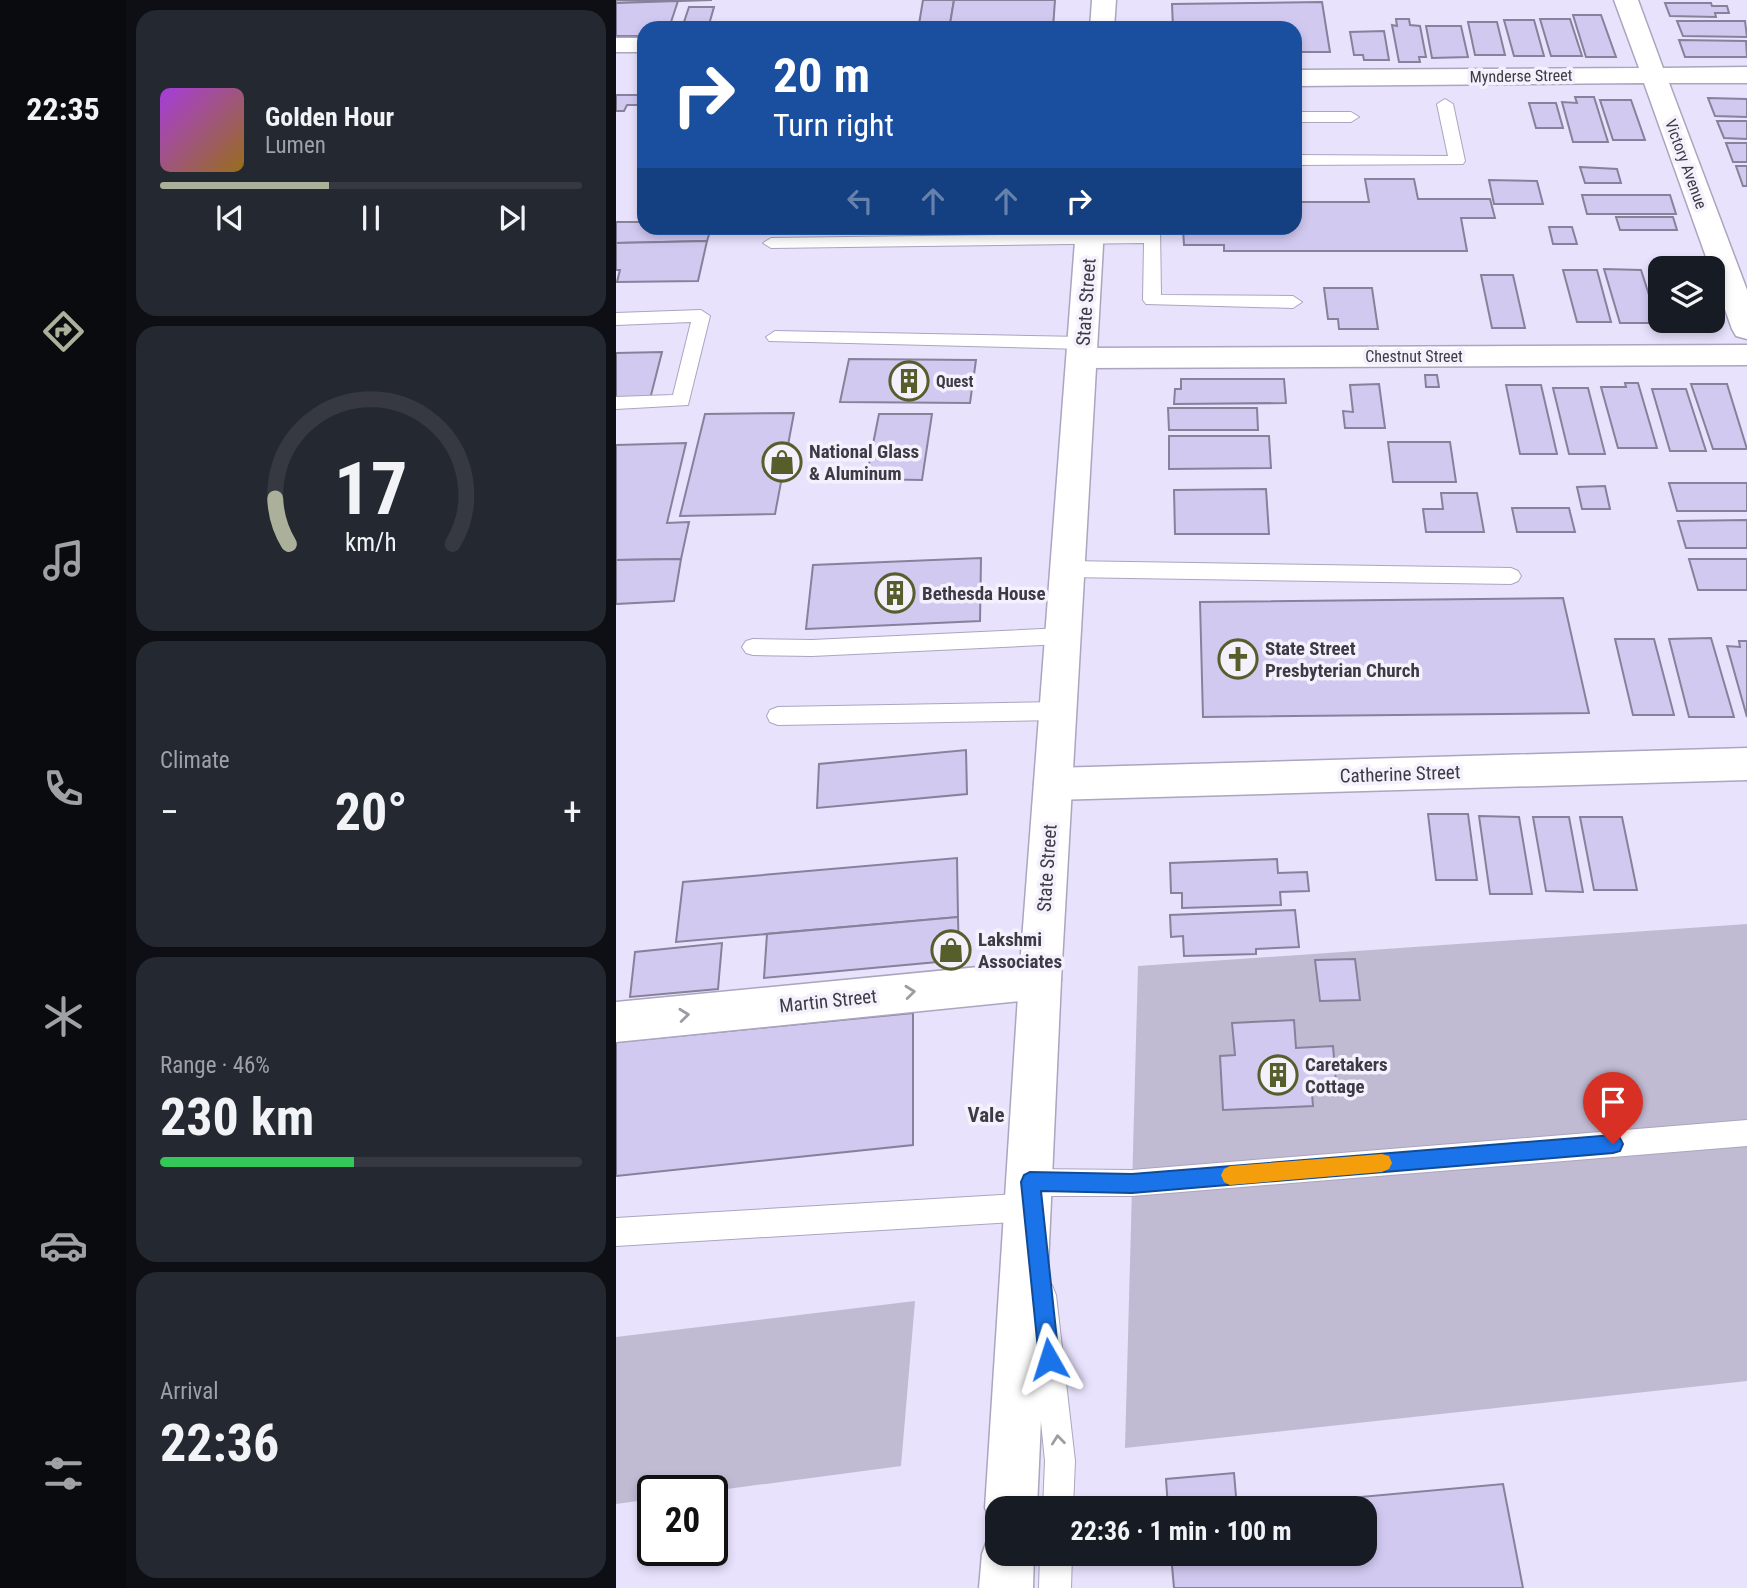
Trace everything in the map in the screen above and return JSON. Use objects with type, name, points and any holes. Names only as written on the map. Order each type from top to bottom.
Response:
[{"type":"street","points":[[1102,21],[1104,0]]},
{"type":"street","name":"Victory Avenue","points":[[1626,0],[1747,329]]},
{"type":"street","points":[[616,45],[637,44]]},
{"type":"street","name":"Mynderse Street","points":[[1302,78],[1747,75]]},
{"type":"street","name":"State Street","points":[[1012,1496],[1040,979],[1090,235]]},
{"type":"street","name":"Chestnut Street","points":[[1082,351],[1747,355]]},
{"type":"street","name":"Catherine Street","points":[[1053,784],[1747,764]]},
{"type":"street","name":"Martin Street","points":[[616,1022],[1040,979]]},
{"type":"lane","points":[[1302,160],[1457,161],[1444,104]]},
{"type":"lane","points":[[1302,117],[1351,117]]},
{"type":"lane","points":[[771,243],[1026,235]]},
{"type":"lane","points":[[1152,235],[1152,300],[1293,302]]},
{"type":"lane","points":[[616,319],[701,316],[681,401],[616,403]]},
{"type":"lane","points":[[775,337],[1082,351]]},
{"type":"lane","points":[[1067,569],[1511,576]]},
{"type":"lane","points":[[753,647],[825,647],[1063,636]]},
{"type":"lane","points":[[778,716],[1058,711]]},
{"type":"lane","points":[[616,1232],[1132,1183],[1747,1133]]},
{"type":"lane","points":[[1030,1194],[1060,1461],[1059,1496]]},
{"type":"lane","points":[[1016,1579],[1037,1566]]},
{"type":"shaded area","points":[[1747,924],[1747,1381],[1125,1448],[1138,966]]},
{"type":"shaded area","points":[[915,1301],[901,1466],[728,1489],[728,1475],[637,1475],[637,1501],[616,1504],[616,1337]]},
{"type":"building","points":[[616,0],[712,0],[616,3]]},
{"type":"building","points":[[923,0],[954,0],[950,21],[920,21]]},
{"type":"building","points":[[954,0],[1055,0],[1054,21],[950,21]]},
{"type":"building","points":[[678,1],[671,21],[637,21],[637,36],[616,36],[616,3]]},
{"type":"building","points":[[1322,2],[1330,52],[1302,52],[1302,21],[1173,21],[1172,4]]},
{"type":"building","points":[[1665,3],[1711,3],[1712,6],[1727,6],[1729,13],[1715,13],[1716,17],[1670,16]]},
{"type":"building","points":[[689,7],[714,7],[710,21],[684,21]]},
{"type":"building","points":[[1573,15],[1601,15],[1616,57],[1586,57]]},
{"type":"building","points":[[1396,19],[1409,19],[1410,25],[1420,26],[1426,57],[1419,57],[1420,62],[1399,62],[1392,25],[1397,26]]},
{"type":"building","points":[[1540,19],[1570,19],[1582,56],[1551,56]]},
{"type":"building","points":[[1504,20],[1534,20],[1544,56],[1514,56]]},
{"type":"building","points":[[1677,21],[1745,21],[1747,37],[1683,36]]},
{"type":"building","points":[[1468,22],[1497,22],[1505,55],[1475,55]]},
{"type":"building","points":[[1426,26],[1461,26],[1468,57],[1432,58]]},
{"type":"building","points":[[1384,31],[1389,60],[1364,60],[1363,55],[1354,55],[1350,32]]},
{"type":"building","points":[[1679,40],[1746,41],[1747,57],[1685,57]]},
{"type":"building","points":[[616,95],[637,95],[637,105],[627,105],[624,111],[616,111]]},
{"type":"building","points":[[1575,97],[1594,97],[1608,142],[1573,142],[1562,102],[1577,103]]},
{"type":"building","points":[[1708,98],[1747,99],[1747,117],[1715,116]]},
{"type":"building","points":[[1600,100],[1631,100],[1645,140],[1613,140]]},
{"type":"building","points":[[1529,103],[1556,103],[1563,128],[1536,128]]},
{"type":"building","points":[[1717,121],[1747,121],[1747,139],[1724,138]]},
{"type":"building","points":[[1726,143],[1747,143],[1747,162],[1733,162]]},
{"type":"building","points":[[1736,166],[1747,166],[1747,186],[1743,186]]},
{"type":"building","points":[[1580,167],[1617,169],[1621,183],[1585,183]]},
{"type":"building","points":[[1365,179],[1414,179],[1418,199],[1490,199],[1495,218],[1461,218],[1467,251],[1224,251],[1224,245],[1184,245],[1183,235],[1302,235],[1302,202],[1369,202]]},
{"type":"building","points":[[1489,180],[1537,181],[1543,204],[1494,204]]},
{"type":"building","points":[[1582,195],[1670,195],[1676,214],[1587,214]]},
{"type":"building","points":[[1616,217],[1673,217],[1677,230],[1620,230]]},
{"type":"building","points":[[616,222],[637,222],[637,235],[709,235],[707,241],[616,243]]},
{"type":"building","points":[[1549,227],[1572,227],[1577,244],[1553,244]]},
{"type":"building","points":[[707,241],[698,281],[617,282],[620,270],[616,270],[616,243]]},
{"type":"building","points":[[1604,269],[1641,270],[1648,292],[1648,323],[1620,323]]},
{"type":"building","points":[[1563,270],[1597,270],[1611,322],[1577,322]]},
{"type":"building","points":[[1481,275],[1513,275],[1525,328],[1492,328]]},
{"type":"building","points":[[1324,288],[1372,288],[1378,329],[1339,329],[1338,319],[1328,319]]},
{"type":"building","points":[[662,352],[650,399],[616,400],[616,353]]},
{"type":"building","name":"Quest","points":[[849,359],[976,360],[970,403],[840,402]]},
{"type":"building","points":[[1425,375],[1437,375],[1439,387],[1426,387]]},
{"type":"building","points":[[1181,379],[1284,379],[1286,403],[1174,404],[1175,389],[1181,389]]},
{"type":"building","points":[[1625,383],[1638,383],[1657,448],[1618,448],[1601,387],[1626,387]]},
{"type":"building","points":[[1379,384],[1385,428],[1345,428],[1343,411],[1353,412],[1350,385]]},
{"type":"building","points":[[1691,384],[1727,384],[1747,449],[1713,449]]},
{"type":"building","points":[[1506,385],[1541,385],[1557,454],[1520,454]]},
{"type":"building","points":[[1553,388],[1588,388],[1605,454],[1569,454]]},
{"type":"building","points":[[1652,389],[1686,389],[1706,451],[1670,451]]},
{"type":"building","points":[[1168,408],[1257,408],[1258,430],[1169,430]]},
{"type":"building","points":[[794,413],[775,514],[680,516],[705,414]]},
{"type":"building","points":[[879,414],[932,414],[922,480],[866,479]]},
{"type":"building","points":[[1169,436],[1269,436],[1271,468],[1169,469]]},
{"type":"building","points":[[1388,442],[1450,442],[1456,482],[1393,482]]},
{"type":"building","points":[[686,443],[667,523],[689,522],[681,559],[616,560],[616,445]]},
{"type":"building","points":[[1669,483],[1747,483],[1747,511],[1677,511]]},
{"type":"building","points":[[1605,486],[1610,509],[1582,509],[1577,487]]},
{"type":"building","points":[[1266,489],[1269,534],[1175,534],[1174,490]]},
{"type":"building","points":[[1441,493],[1477,493],[1484,532],[1426,532],[1423,509],[1443,509]]},
{"type":"building","points":[[1512,508],[1569,508],[1575,532],[1517,532]]},
{"type":"building","points":[[1747,520],[1747,548],[1686,548],[1678,521]]},
{"type":"building","name":"Bethesda House","points":[[981,558],[980,621],[806,629],[813,565]]},
{"type":"building","points":[[681,559],[674,601],[616,604],[616,560]]},
{"type":"building","points":[[1689,559],[1747,559],[1747,590],[1698,590]]},
{"type":"building","points":[[1563,598],[1589,713],[1203,717],[1200,602]]},
{"type":"building","points":[[1711,638],[1734,717],[1689,717],[1669,639]]},
{"type":"building","points":[[1615,639],[1654,639],[1674,715],[1633,715]]},
{"type":"building","points":[[1739,641],[1747,641],[1747,717],[1727,646],[1740,647]]},
{"type":"building","points":[[966,750],[967,794],[817,808],[819,764]]},
{"type":"building","points":[[1428,814],[1468,814],[1477,880],[1436,880]]},
{"type":"building","points":[[1479,816],[1519,817],[1532,894],[1490,894]]},
{"type":"building","points":[[1533,817],[1569,817],[1583,892],[1546,891]]},
{"type":"building","points":[[1580,817],[1622,817],[1637,890],[1594,890]]},
{"type":"building","points":[[957,858],[958,917],[676,942],[683,882]]},
{"type":"building","points":[[1277,859],[1278,873],[1307,872],[1309,891],[1280,892],[1281,905],[1182,908],[1182,893],[1171,893],[1170,863]]},
{"type":"building","points":[[1295,910],[1299,947],[1256,949],[1256,954],[1184,956],[1183,936],[1171,937],[1170,915]]},
{"type":"building","points":[[958,917],[959,960],[764,978],[767,934]]},
{"type":"building","points":[[722,943],[718,989],[630,997],[635,952]]},
{"type":"building","points":[[1355,959],[1360,1000],[1320,1001],[1315,960]]},
{"type":"building","points":[[913,1013],[913,1145],[616,1176],[616,1042]]},
{"type":"building","name":"Caretakers Cottage","points":[[1294,1020],[1296,1048],[1333,1046],[1337,1093],[1312,1094],[1313,1106],[1223,1110],[1220,1056],[1235,1055],[1232,1023]]},
{"type":"building","points":[[1234,1473],[1236,1496],[1167,1496],[1166,1479]]},
{"type":"building","points":[[1503,1484],[1523,1588],[1174,1588],[1172,1566],[1377,1566],[1377,1496],[1371,1496]]},
{"type":"slow traffic","points":[[1230,1175],[1382,1163]]},
{"type":"place","name":"Quest","points":[[909,381]]},
{"type":"place","name":"National Glass & Aluminum","points":[[782,462]]},
{"type":"place","name":"Bethesda House","points":[[895,593]]},
{"type":"place","name":"State Street Presbyterian Church","points":[[1238,659]]},
{"type":"place","name":"Lakshmi Associates","points":[[951,950]]},
{"type":"place","name":"Caretakers Cottage","points":[[1278,1075]]},
{"type":"district","name":"Vale","points":[[986,1115]]},
{"type":"route","points":[[1049,1359],[1030,1182],[1132,1183],[1613,1144]]}]
